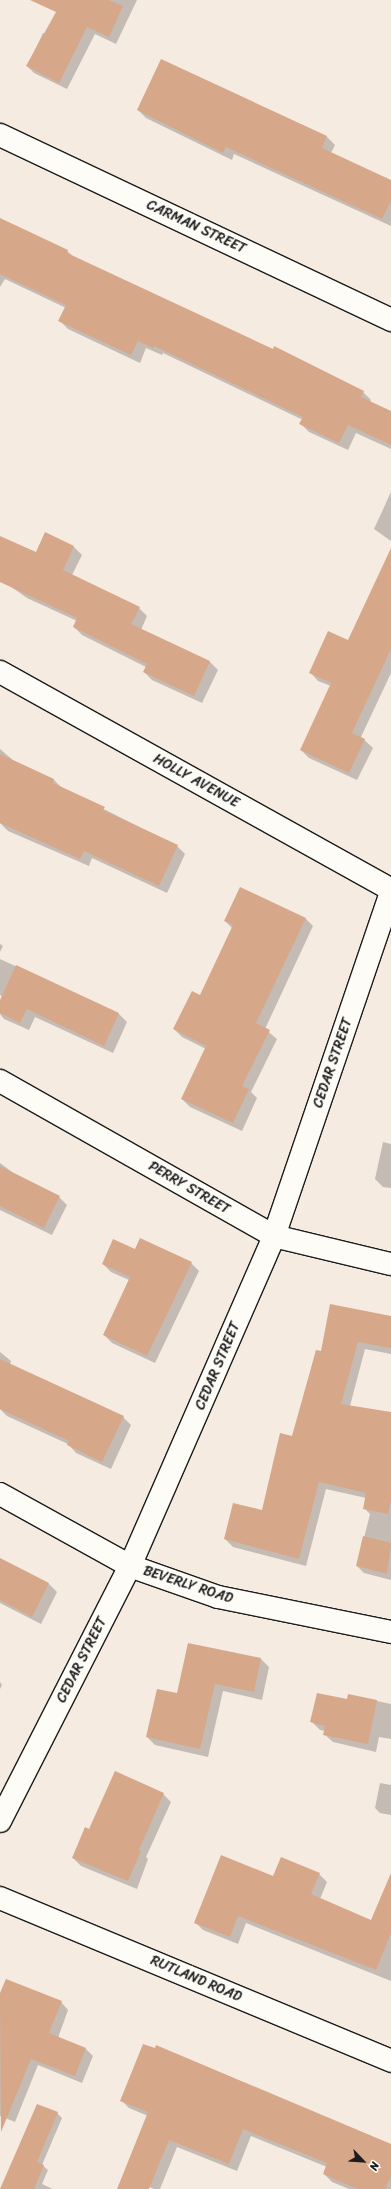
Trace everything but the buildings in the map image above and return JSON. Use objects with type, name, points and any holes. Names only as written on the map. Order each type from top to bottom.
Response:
[{"type":"street","name":"CARMAN STREET","points":[[0,135],[391,320]]},
{"type":"street","name":"HOLLY AVENUE","points":[[0,672],[391,891]]},
{"type":"street","name":"CEDAR STREET","points":[[0,1821],[130,1566],[274,1236],[391,891]]},
{"type":"street","name":"PERRY STREET","points":[[0,1081],[274,1236],[391,1264]]},
{"type":"street","name":"BEVERLY ROAD","points":[[0,1494],[130,1566],[218,1597],[391,1632]]},
{"type":"street","name":"RUTLAND ROAD","points":[[0,1898],[391,2061]]}]
